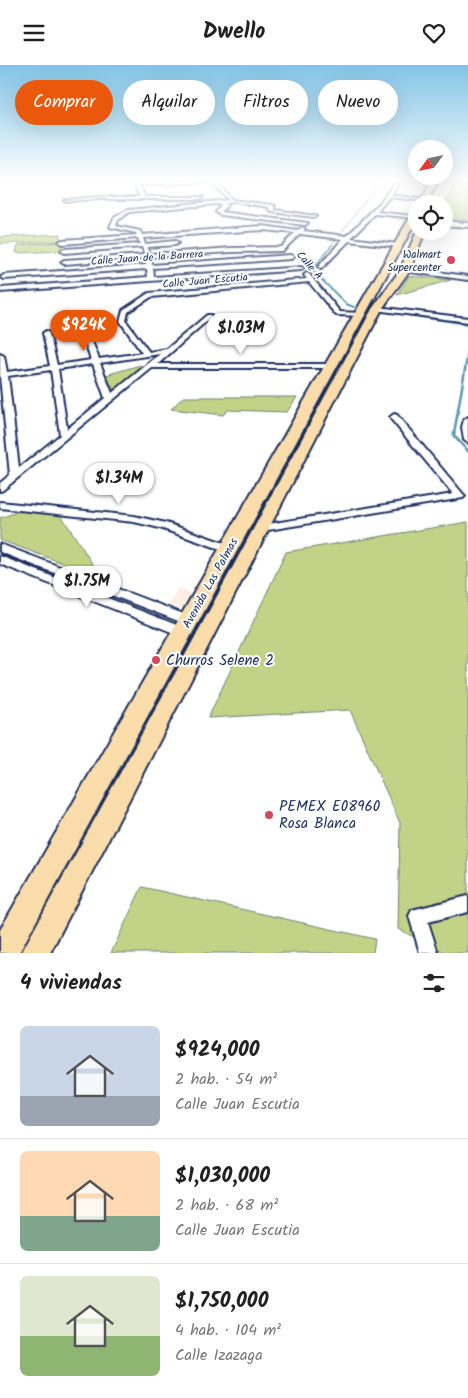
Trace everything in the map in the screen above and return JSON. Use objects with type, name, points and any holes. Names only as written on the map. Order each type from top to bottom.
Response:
[{"type":"main road","name":"Avenida Las Palmas","points":[[35,953],[262,527],[368,312],[398,246],[408,231]]},
{"type":"main road","name":"Avenida Las Palmas","points":[[3,951],[330,366],[368,312],[406,270],[413,240]]},
{"type":"street","points":[[114,221],[113,227],[134,230],[141,236],[148,256],[151,279]]},
{"type":"street","points":[[291,221],[305,223]]},
{"type":"street","points":[[321,267],[345,238],[365,221]]},
{"type":"street","name":"Calle A","points":[[305,223],[301,231],[282,249],[292,257],[338,314],[368,312],[468,320]]},
{"type":"street","points":[[453,223],[468,224]]},
{"type":"street","points":[[64,285],[64,251],[62,240],[263,228],[332,235],[398,246]]},
{"type":"street","points":[[64,251],[175,243]]},
{"type":"street","points":[[64,262],[232,249],[282,249]]},
{"type":"street","name":"Calle Juan de la Barrera","points":[[4,277],[292,257]]},
{"type":"street","points":[[149,295],[179,278],[200,263]]},
{"type":"street","points":[[1,290],[301,268]]},
{"type":"street","points":[[406,270],[468,278]]},
{"type":"street","name":"Calle Juan Escutia","points":[[146,353],[123,321],[125,311],[149,295],[311,280]]},
{"type":"street","points":[[0,488],[151,366],[209,316]]},
{"type":"street","points":[[82,323],[110,399]]},
{"type":"street","points":[[46,333],[54,368],[64,437]]},
{"type":"street","points":[[2,375],[170,350]]},
{"type":"street","points":[[0,355],[15,476]]},
{"type":"street","points":[[151,366],[330,366]]},
{"type":"street","points":[[262,527],[460,496],[394,417]]},
{"type":"street","points":[[467,424],[468,440]]},
{"type":"street","points":[[0,505],[134,519],[162,525],[229,548]]},
{"type":"street","points":[[0,548],[186,626]]},
{"type":"street","points":[[0,560],[186,626]]},
{"type":"street","points":[[429,953],[418,917],[468,903]]},
{"type":"shaded area","points":[[178,588],[195,595],[186,611],[169,605]]},
{"type":"green space","points":[[60,234],[60,241],[0,244],[0,237]]},
{"type":"green space","points":[[62,242],[62,251],[16,253],[18,245]]},
{"type":"green space","points":[[409,276],[451,280],[397,295]]},
{"type":"green space","points":[[140,365],[144,370],[117,391],[114,390],[106,375]]},
{"type":"green space","points":[[183,397],[297,397],[287,412],[228,410],[223,415],[171,409]]},
{"type":"green space","points":[[28,508],[59,512],[101,577],[0,540],[0,518]]},
{"type":"green space","points":[[468,522],[468,953],[446,953],[398,929],[400,823],[350,710],[208,718],[286,552]]},
{"type":"green space","points":[[142,887],[375,939],[373,953],[111,953]]},
{"type":"waterway","points":[[331,246],[350,221]]},
{"type":"waterway","points":[[332,245],[312,270],[346,304],[354,307]]},
{"type":"waterway","points":[[387,312],[468,324]]},
{"type":"waterway","points":[[454,434],[468,352]]},
{"type":"waterway","points":[[454,434],[468,451]]},
{"type":"place","name":"Walmart Supercenter","points":[[451,260]]},
{"type":"place","name":"Churros Selene 2","points":[[156,660]]},
{"type":"place","name":"PEMEX E08960 Rosa Blanca","points":[[269,815]]}]
